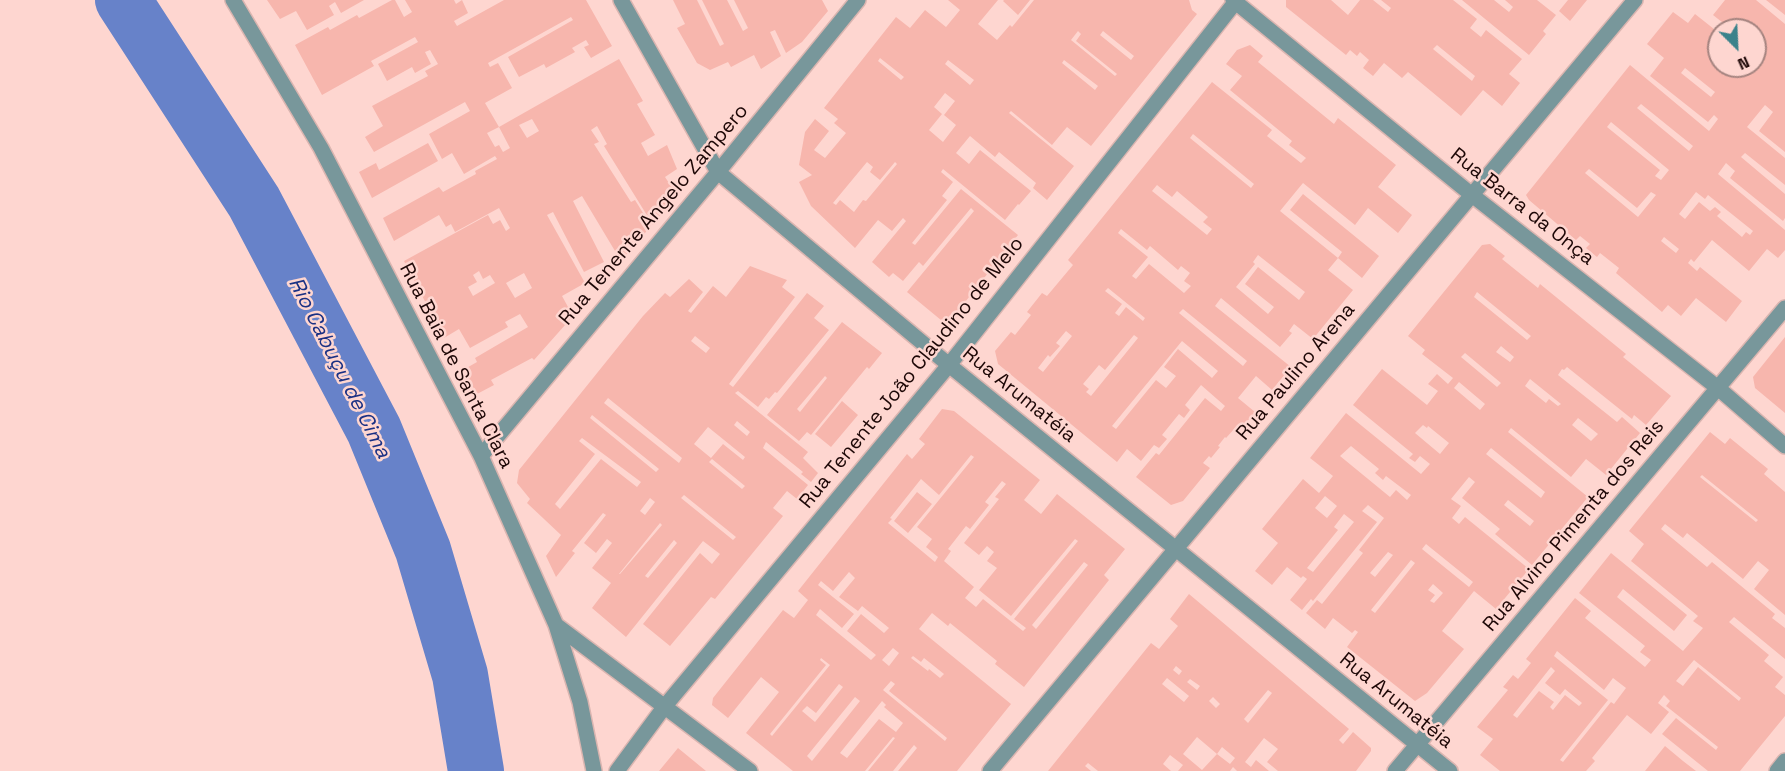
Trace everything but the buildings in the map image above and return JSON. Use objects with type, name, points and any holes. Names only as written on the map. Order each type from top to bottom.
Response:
[{"type":"street","name":"Rua Baia de Santa Clara","points":[[233,0],[321,148],[481,456],[556,625],[580,702],[594,771]]},
{"type":"street","name":"Rua Arumatéia","points":[[621,0],[718,172],[949,365],[1450,771]]},
{"type":"street","name":"Rua Tenente Angelo Zampero","points":[[481,456],[858,0]]},
{"type":"street","name":"Rua Paulino Arena","points":[[990,771],[1635,0]]},
{"type":"street","name":"Rua Barra da Onça","points":[[1235,1],[1472,195],[1718,388],[1785,446]]},
{"type":"street","name":"Rua Tenente João Claudino de Melo","points":[[618,771],[665,706],[949,365],[1235,1]]},
{"type":"street","name":"Rua Alvino Pimenta dos Reis","points":[[1395,771],[1785,308]]},
{"type":"street","points":[[556,625],[750,771]]},
{"type":"street","points":[[1777,771],[1785,761]]},
{"type":"waterway","name":"Rio Cabuçu de Cima","points":[[123,0],[254,202],[374,430],[423,550],[460,675],[476,771]]}]
